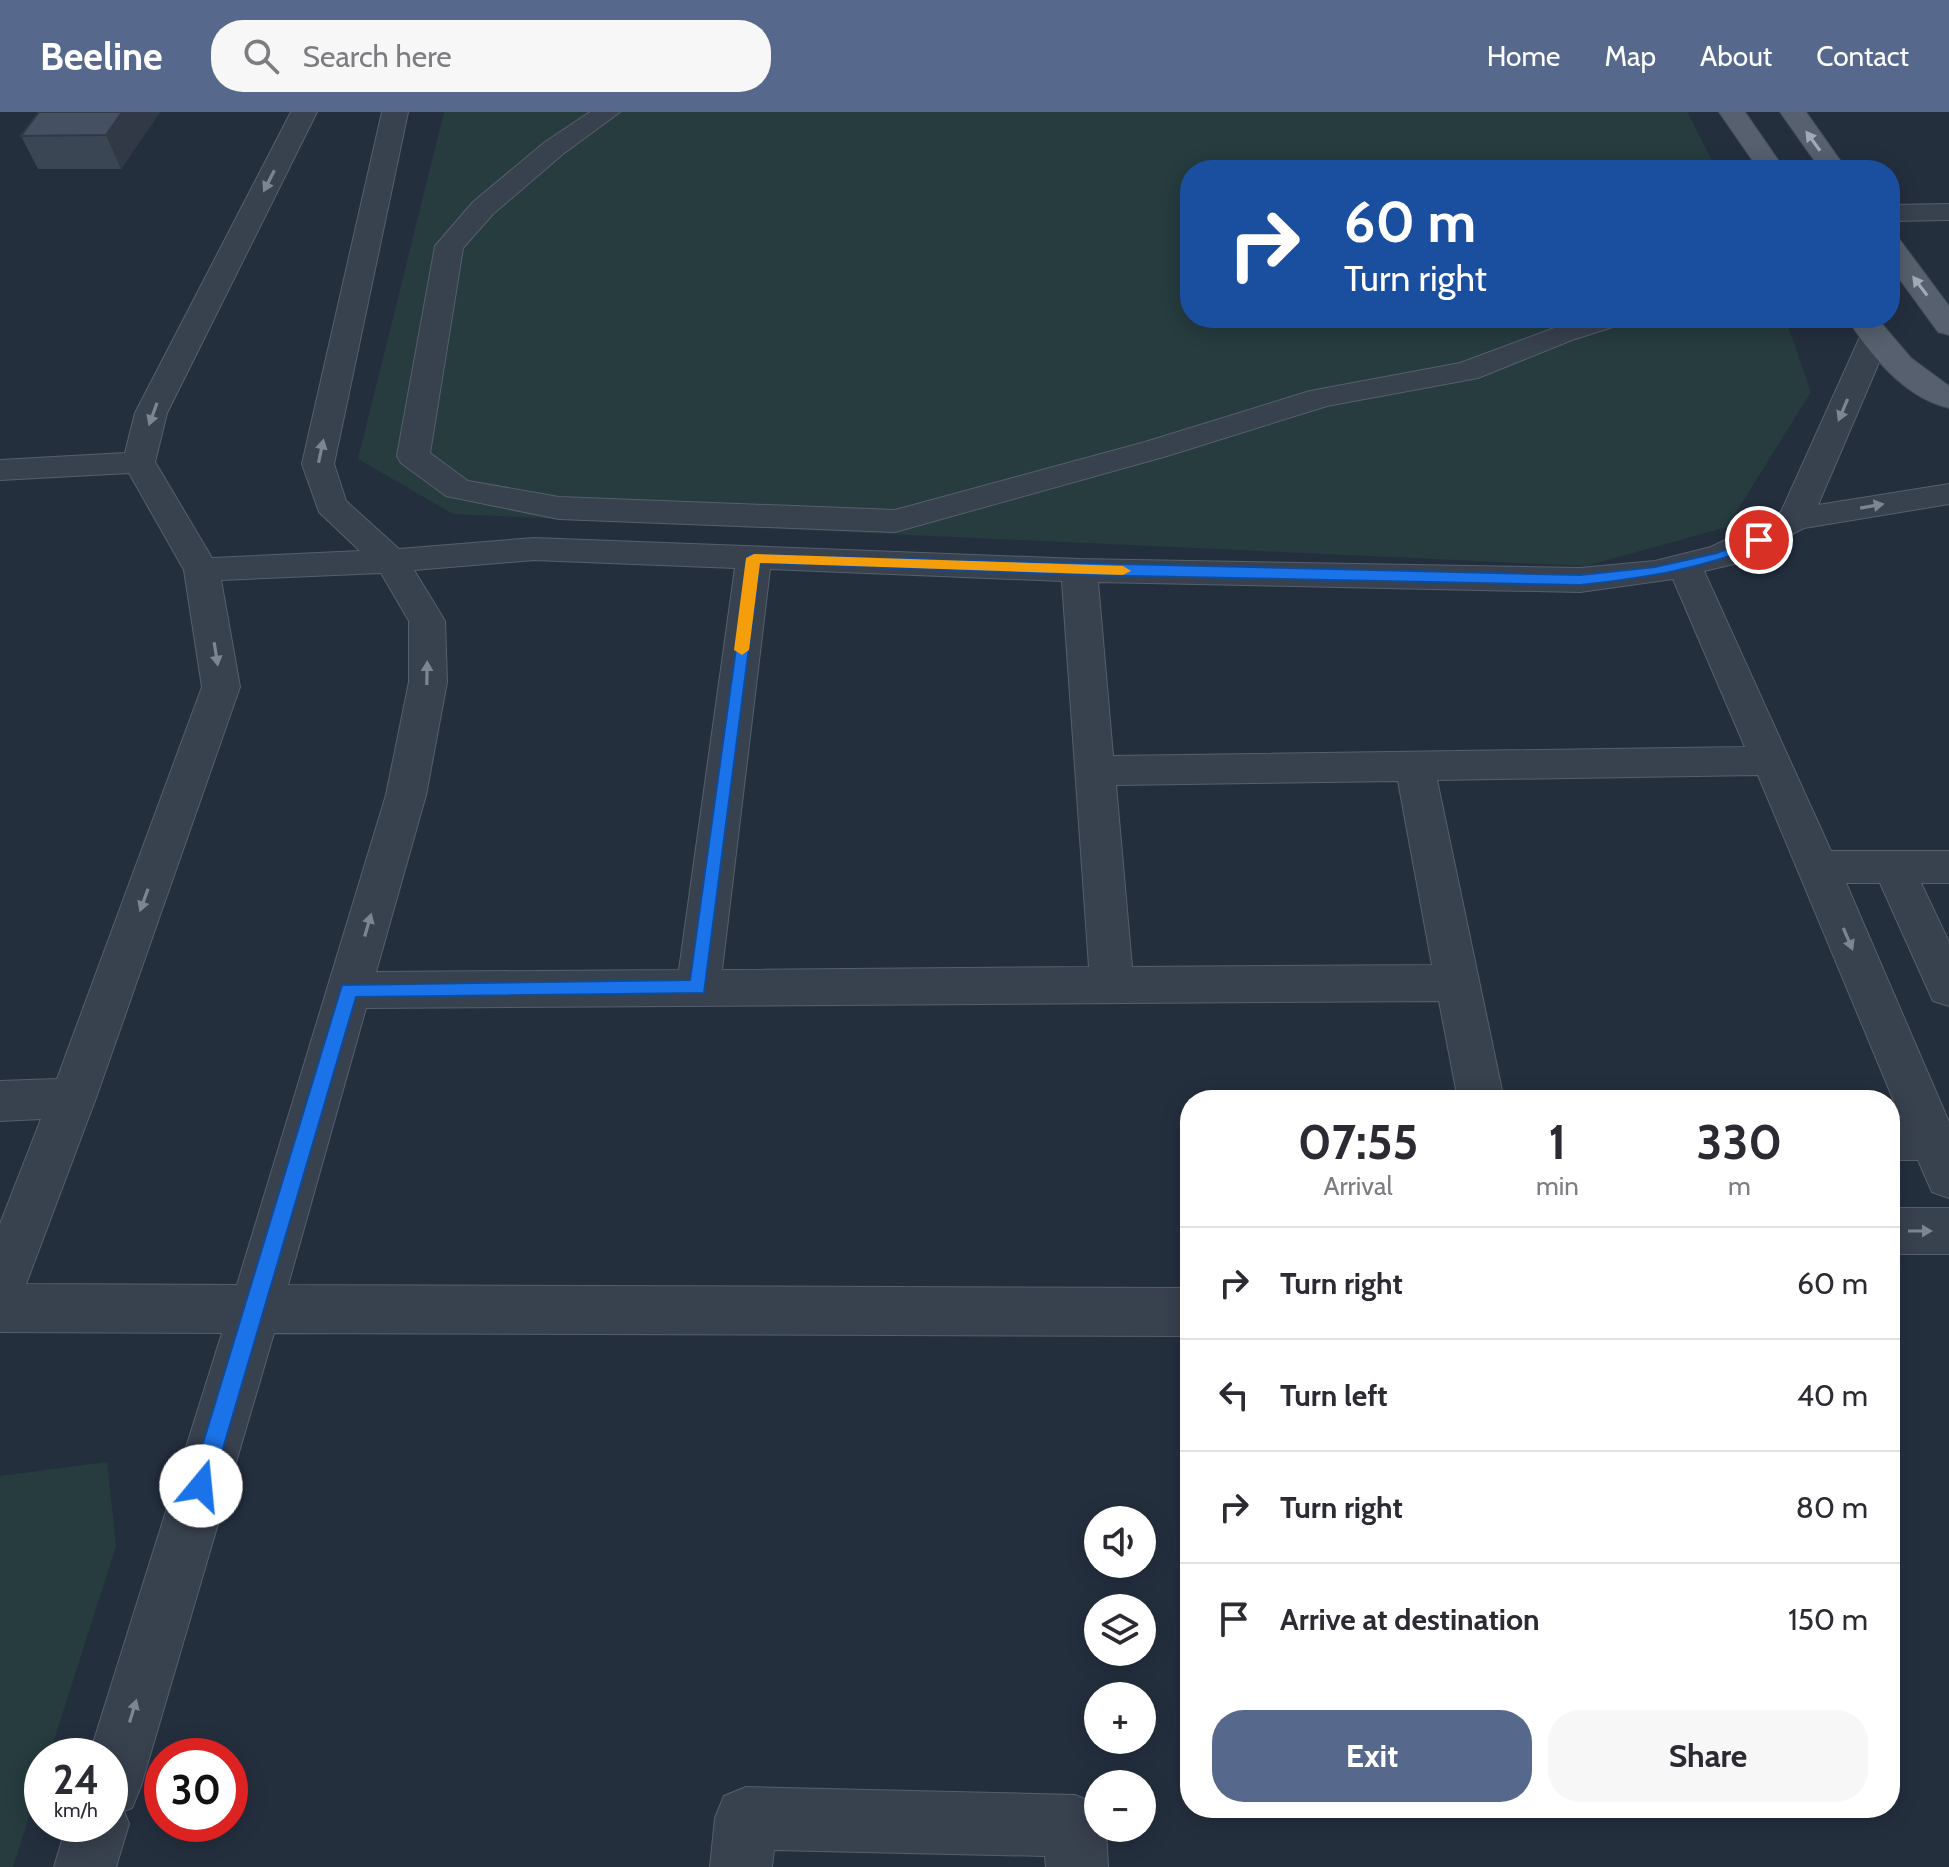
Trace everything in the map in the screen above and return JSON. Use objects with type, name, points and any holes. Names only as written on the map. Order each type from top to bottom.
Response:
[{"type":"main road","points":[[1732,112],[1765,160]]},
{"type":"main road","points":[[1793,112],[1827,160]]},
{"type":"main road","points":[[1900,260],[1949,326]]},
{"type":"main road","points":[[1868,328],[1907,372],[1949,399]]},
{"type":"street","points":[[0,1287],[73,1098],[221,687],[202,570],[139,462],[151,413],[304,112]]},
{"type":"street","points":[[125,1738],[256,1307],[406,795],[428,682],[427,621],[391,561],[331,505],[318,464],[395,112]]},
{"type":"street","points":[[607,112],[554,148],[483,208],[449,246],[413,456],[458,489],[559,508],[895,521],[1156,449],[1321,398],[1467,371],[1580,328]]},
{"type":"street","points":[[1900,213],[1949,212]]},
{"type":"street","points":[[1795,519],[1868,328]]},
{"type":"street","points":[[0,470],[139,462]]},
{"type":"street","points":[[202,570],[391,561],[534,549],[1079,570],[1580,580],[1655,572],[1722,556],[1795,519],[1944,497]]},
{"type":"street","points":[[698,988],[754,558]]},
{"type":"street","points":[[1684,565],[1818,867],[1924,1152]]},
{"type":"street","points":[[1079,570],[1112,985]]},
{"type":"street","points":[[1094,771],[1771,761]]},
{"type":"street","points":[[1415,768],[1479,1090]]},
{"type":"street","points":[[1818,867],[1949,867]]},
{"type":"street","points":[[1893,867],[1949,988]]},
{"type":"street","points":[[349,990],[1458,983]]},
{"type":"street","points":[[0,1101],[73,1098]]},
{"type":"street","points":[[1900,1231],[1949,1231]]},
{"type":"street","points":[[0,1308],[1180,1312]]},
{"type":"street","points":[[741,1867],[746,1818],[1075,1826],[1077,1867]]},
{"type":"street","points":[[85,1867],[93,1842]]},
{"type":"green space","points":[[444,112],[1687,112],[1712,160],[1180,160],[1180,328],[1789,328],[1811,392],[1727,527],[1586,566],[453,514],[358,459]]},
{"type":"green space","points":[[107,1462],[116,1546],[55,1738],[24,1738],[24,1833],[13,1867],[0,1867],[0,1476]]},
{"type":"building","points":[[39,112],[122,112],[106,135],[21,136]]},
{"type":"slow traffic","points":[[742,650],[754,558],[1123,571]]},
{"type":"route","points":[[201,1486],[349,990],[698,988],[754,558],[1079,570],[1580,580],[1655,572],[1722,556],[1759,540]]}]
